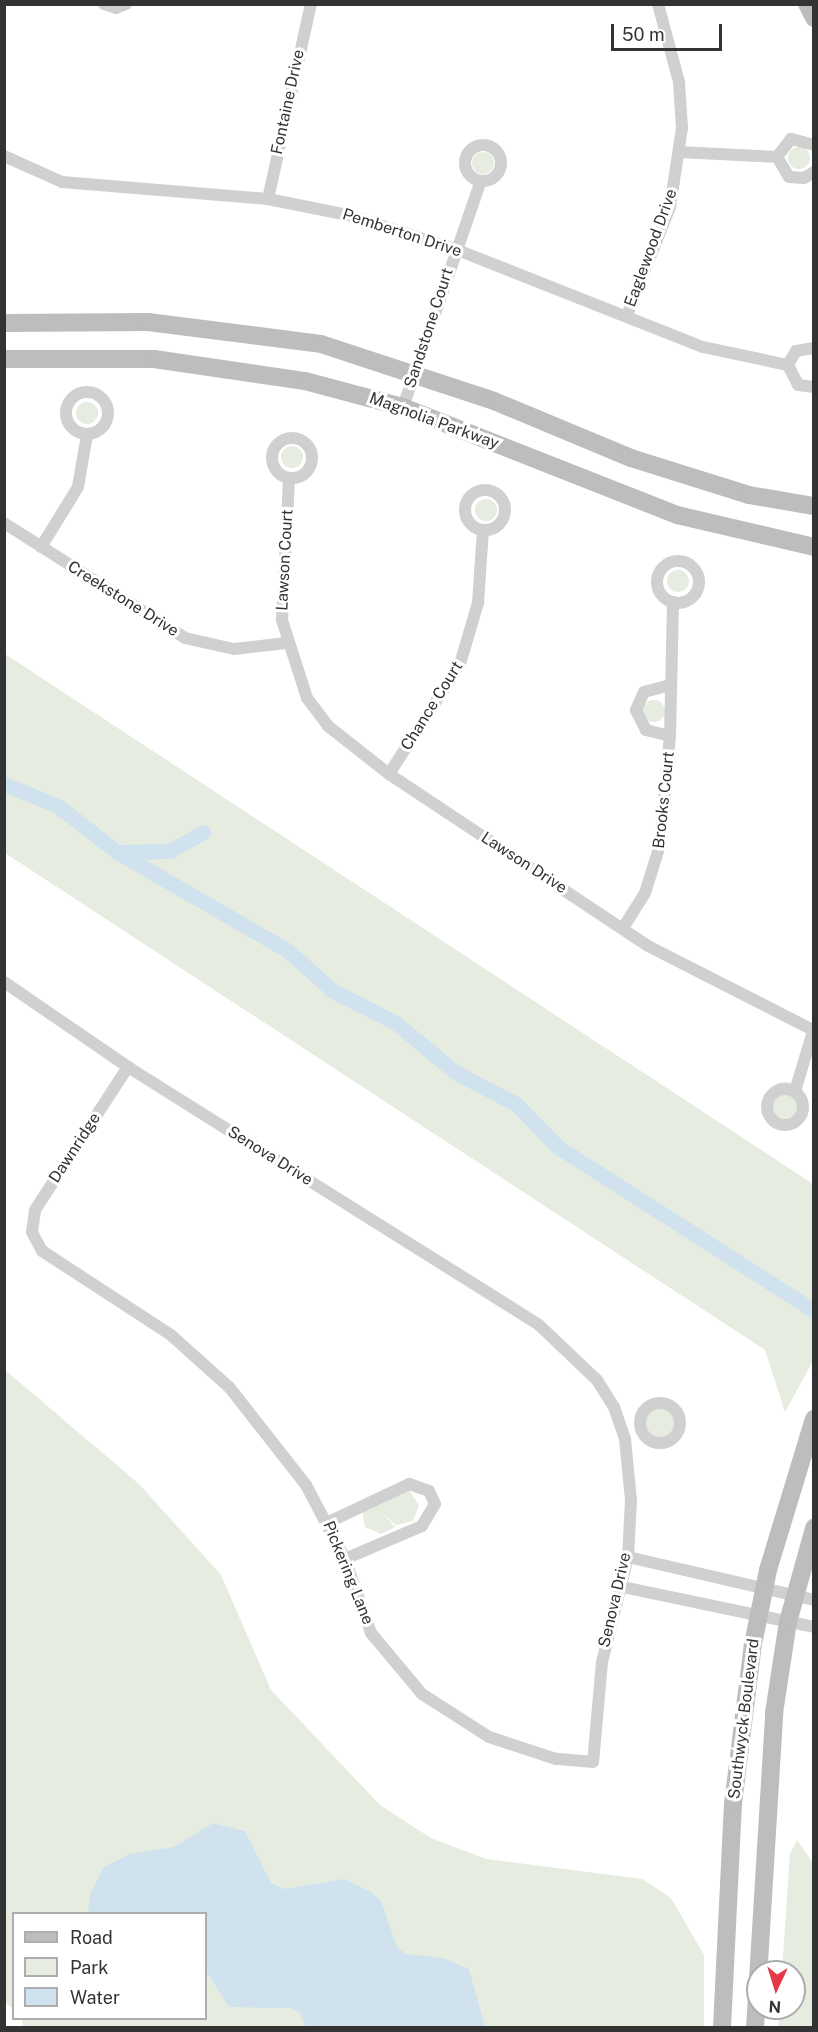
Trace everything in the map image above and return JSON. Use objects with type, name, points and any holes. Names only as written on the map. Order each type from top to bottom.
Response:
[{"type":"main road","points":[[807,4],[813,18]]},
{"type":"main road","points":[[4,323],[159,323],[321,344],[414,374],[631,458],[749,495],[813,506]]},
{"type":"main road","name":"Magnolia Parkway","points":[[4,359],[154,359],[305,381],[403,407],[677,515],[813,547]]},
{"type":"main road","name":"Southwyck Boulevard","points":[[722,2028],[738,1749],[758,1615],[813,1419]]},
{"type":"main road","name":"Southwyck Boulevard","points":[[755,2028],[764,1825],[788,1622],[813,1528]]},
{"type":"street","points":[[104,4],[116,8],[126,4]]},
{"type":"street","name":"Fontaine Drive","points":[[268,200],[311,4]]},
{"type":"street","name":"Eaglewood Drive","points":[[627,315],[670,207],[679,152],[679,82],[658,4]]},
{"type":"street","points":[[777,157],[791,139],[813,145]]},
{"type":"street","points":[[679,152],[777,157]]},
{"type":"street","name":"Pemberton Drive","points":[[4,156],[62,182],[268,200],[348,215],[454,249],[627,315],[703,347],[788,365]]},
{"type":"street","points":[[777,157],[789,177],[804,178],[813,172]]},
{"type":"street","name":"Sandstone Court","points":[[403,407],[454,249],[481,181]]},
{"type":"street","points":[[813,348],[796,351],[788,365],[798,385],[813,387]]},
{"type":"street","points":[[41,547],[78,487],[87,435]]},
{"type":"street","name":"Lawson Court","points":[[286,643],[280,597],[289,478]]},
{"type":"street","name":"Creekstone Drive","points":[[4,523],[185,638],[234,649],[286,643]]},
{"type":"street","name":"Chance Court","points":[[389,774],[460,664],[478,603],[483,530]]},
{"type":"street","name":"Brooks Court","points":[[623,928],[656,861],[670,736],[673,602]]},
{"type":"street","name":"Lawson Drive","points":[[286,643],[307,698],[328,726],[389,774],[623,928],[730,990],[813,1029]]},
{"type":"street","name":"Brooks Court","points":[[670,736],[646,730],[636,710],[644,692],[671,685]]},
{"type":"street","name":"Senova Drive","points":[[4,982],[128,1067],[539,1325],[597,1380],[625,1439],[631,1500],[628,1557],[618,1586],[602,1662],[593,1762]]},
{"type":"street","points":[[795,1091],[813,1029]]},
{"type":"street","name":"Dawnridge","points":[[32,1232],[34,1210],[128,1067]]},
{"type":"street","name":"Pickering Lane","points":[[32,1232],[42,1251],[171,1335],[212,1369],[286,1455],[329,1522],[345,1559],[371,1633],[422,1694],[489,1737],[556,1759],[593,1762]]},
{"type":"street","points":[[625,1439],[641,1430]]},
{"type":"street","points":[[329,1522],[409,1484],[429,1491],[435,1504],[422,1526],[345,1559]]},
{"type":"street","points":[[628,1557],[813,1600]]},
{"type":"street","points":[[618,1586],[813,1627]]},
{"type":"green space","points":[[799,147],[807,150],[810,158],[807,166],[799,169],[791,166],[788,158],[791,150]]},
{"type":"green space","points":[[483,152],[491,155],[494,163],[491,171],[483,174],[475,171],[472,163],[475,155]]},
{"type":"green space","points":[[87,402],[95,405],[98,413],[95,421],[87,424],[79,421],[76,413],[79,405]]},
{"type":"green space","points":[[292,446],[300,449],[303,457],[300,465],[292,468],[284,465],[281,457],[284,449]]},
{"type":"green space","points":[[486,499],[494,502],[497,510],[494,518],[486,521],[478,518],[475,510],[478,502]]},
{"type":"green space","points":[[678,570],[686,573],[689,581],[686,589],[678,592],[670,589],[667,581],[670,573]]},
{"type":"green space","points":[[5,654],[813,1184],[813,1361],[785,1412],[765,1350],[5,853]]},
{"type":"green space","points":[[654,700],[662,703],[665,711],[662,719],[654,722],[646,719],[643,711],[646,703]]},
{"type":"green space","points":[[785,1082],[798,1088],[804,1101],[798,1114],[785,1120],[772,1114],[766,1101],[772,1088]]},
{"type":"green space","points":[[4,1369],[139,1484],[221,1575],[271,1690],[380,1805],[431,1838],[486,1859],[642,1879],[671,1898],[704,1955],[704,2027],[23,2027],[22,2020],[207,2020],[207,1912],[12,1912],[12,2007],[5,2003]]},
{"type":"green space","points":[[661,1405],[674,1411],[680,1424],[674,1437],[661,1443],[648,1437],[642,1424],[648,1411]]},
{"type":"green space","points":[[409,1490],[419,1505],[413,1521],[396,1525],[382,1513],[395,1527],[381,1534],[365,1527],[362,1509],[382,1499],[381,1507],[383,1500]]},
{"type":"green space","points":[[797,1840],[813,1863],[813,2027],[778,2027],[779,2020],[806,2020],[806,1960],[783,1960],[790,1854]]},
{"type":"water","points":[[213,1823],[245,1831],[271,1883],[285,1889],[344,1879],[371,1892],[381,1901],[397,1947],[406,1954],[443,1958],[469,1969],[485,2027],[306,2027],[299,2012],[290,2008],[229,2007],[207,1973],[207,1912],[88,1912],[90,1895],[104,1867],[130,1854],[174,1847]]},
{"type":"waterway","points":[[4,784],[58,806],[117,852],[287,950],[333,991],[396,1023],[455,1072],[516,1104],[558,1147],[814,1311]]},
{"type":"waterway","points":[[117,852],[170,851],[203,832]]}]
